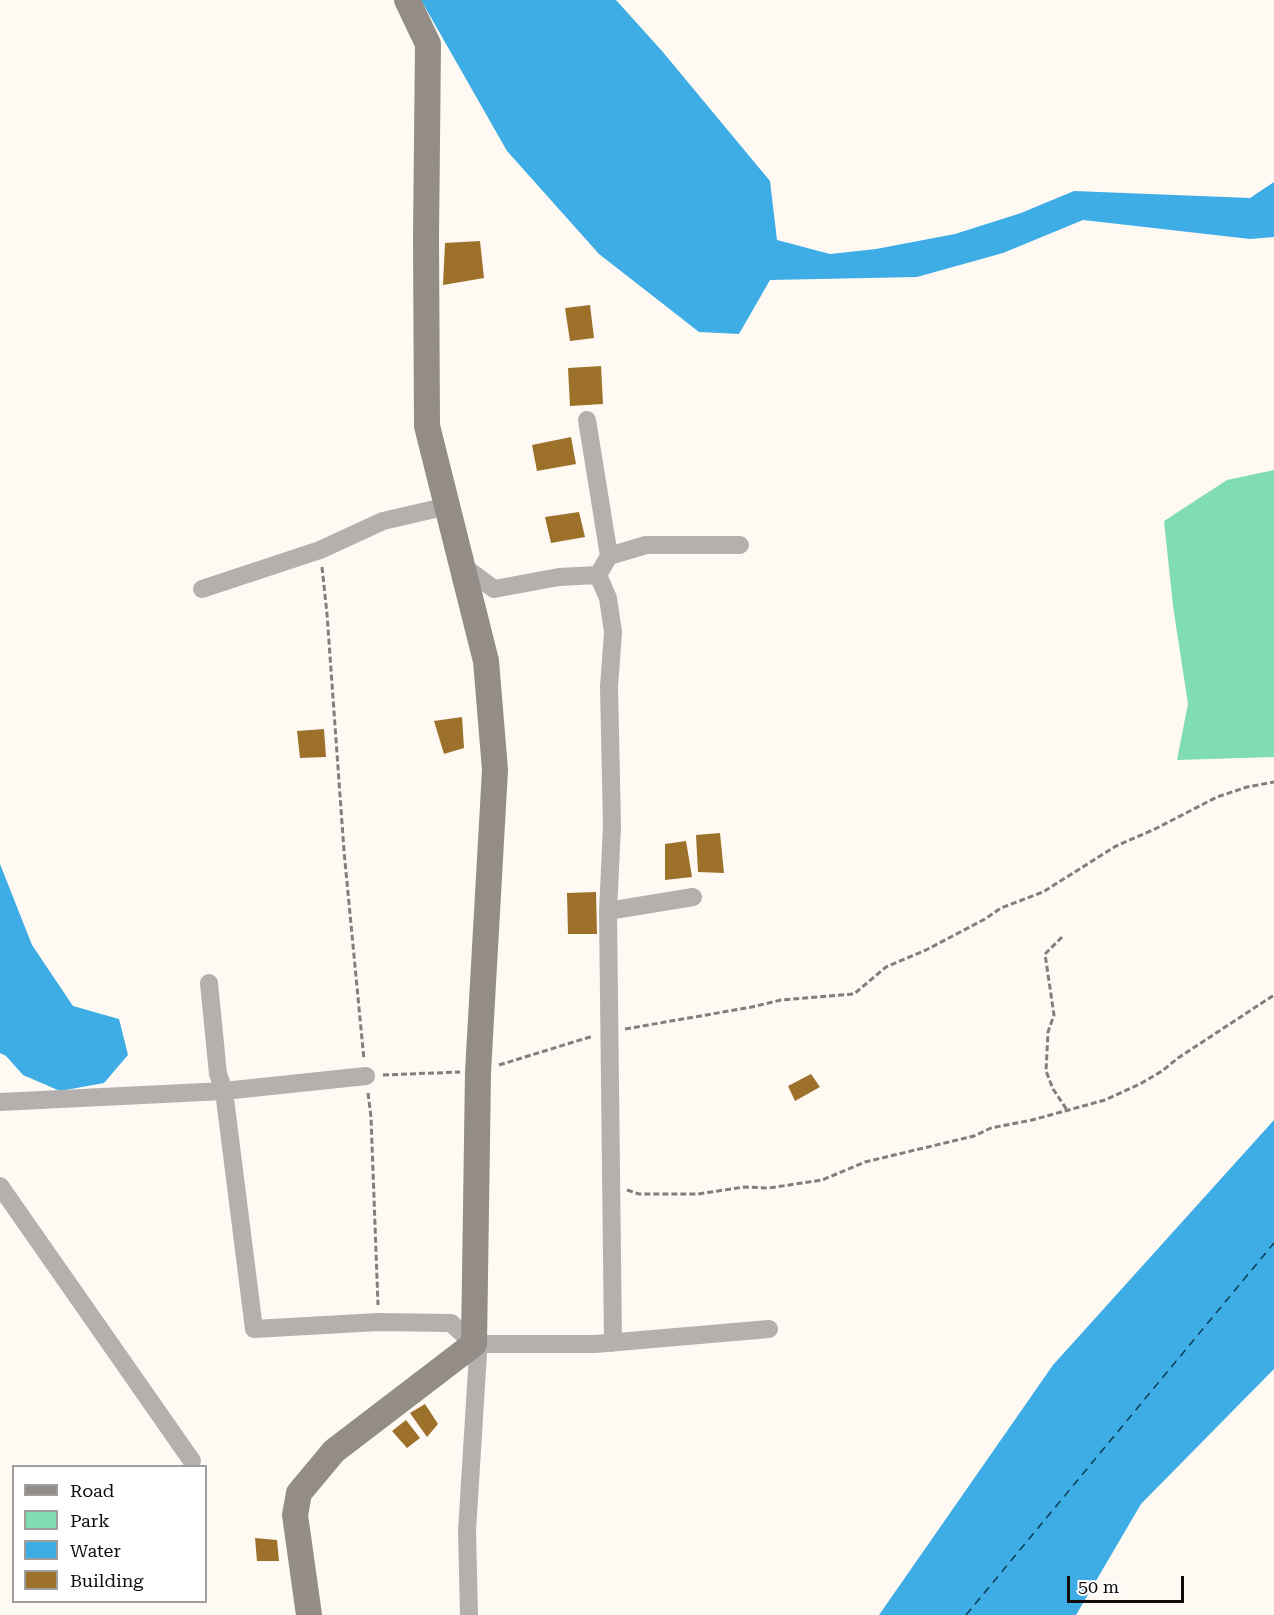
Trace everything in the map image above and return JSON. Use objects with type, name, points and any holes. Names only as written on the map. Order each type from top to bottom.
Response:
[{"type":"main road","points":[[309,1615],[295,1515],[299,1493],[334,1451],[474,1344],[478,1072],[495,770],[486,661],[427,426],[428,44],[407,0]]},
{"type":"street","points":[[587,420],[609,556],[598,575]]},
{"type":"street","points":[[202,589],[320,550],[383,521],[448,506]]},
{"type":"street","points":[[609,556],[646,545],[740,545]]},
{"type":"street","points":[[463,566],[494,589],[559,577],[598,575]]},
{"type":"street","points":[[598,575],[609,598],[613,632],[609,687],[612,826],[609,912],[613,1342]]},
{"type":"street","points":[[609,912],[693,897]]},
{"type":"street","points":[[209,983],[218,1074],[224,1091],[254,1329],[378,1322],[451,1323],[474,1344],[478,1353],[467,1531],[469,1615]]},
{"type":"street","points":[[0,1102],[224,1091],[366,1076]]},
{"type":"street","points":[[0,1186],[192,1461]]},
{"type":"street","points":[[474,1344],[613,1342],[769,1329]]},
{"type":"path","points":[[320,550],[327,614],[344,851],[371,1117],[378,1322]]},
{"type":"path","points":[[610,1031],[660,1024],[781,1000],[854,994],[886,967],[926,950],[1001,908],[1043,892],[1116,846],[1217,797],[1247,787],[1274,782]]},
{"type":"path","points":[[1062,937],[1045,954],[1054,1016],[1048,1032],[1046,1071],[1053,1089],[1067,1110]]},
{"type":"path","points":[[611,1185],[639,1194],[698,1194],[744,1186],[769,1188],[822,1180],[866,1162],[974,1136],[991,1128],[1105,1100],[1140,1084],[1274,995]]},
{"type":"green space","points":[[1274,470],[1274,757],[1177,760],[1188,704],[1173,606],[1164,521],[1227,480]]},
{"type":"water","points":[[421,0],[616,0],[662,51],[770,181],[777,240],[830,254],[876,249],[955,234],[1021,213],[1074,191],[1250,198],[1274,182],[1274,237],[1250,239],[1083,220],[1003,253],[917,277],[770,280],[739,334],[699,332],[599,254],[507,151]]},
{"type":"water","points":[[0,864],[32,945],[73,1006],[119,1019],[128,1055],[104,1083],[60,1091],[23,1075],[6,1056],[0,1053]]},
{"type":"water","points":[[1274,1120],[1274,1369],[1141,1504],[1076,1615],[879,1615],[1053,1365]]},
{"type":"building","points":[[480,241],[484,278],[443,285],[445,243]]},
{"type":"building","points":[[590,305],[594,338],[570,341],[565,308]]},
{"type":"building","points":[[601,366],[603,404],[570,406],[568,368]]},
{"type":"building","points":[[571,437],[576,464],[537,471],[532,445]]},
{"type":"building","points":[[579,512],[585,537],[551,543],[545,517]]},
{"type":"building","points":[[462,717],[464,748],[444,754],[434,721]]},
{"type":"building","points":[[324,729],[326,757],[300,758],[297,731]]},
{"type":"building","points":[[720,833],[724,873],[698,872],[696,835]]},
{"type":"building","points":[[686,841],[692,877],[665,880],[665,844]]},
{"type":"building","points":[[596,892],[597,934],[568,934],[567,893]]},
{"type":"building","points":[[811,1074],[820,1087],[795,1101],[788,1086]]},
{"type":"building","points":[[425,1404],[438,1424],[427,1437],[410,1413]]},
{"type":"building","points":[[406,1420],[420,1438],[407,1448],[392,1431]]},
{"type":"building","points":[[255,1538],[277,1540],[279,1561],[257,1561]]},
{"type":"ferry route","points":[[966,1615],[1274,1243]]}]
